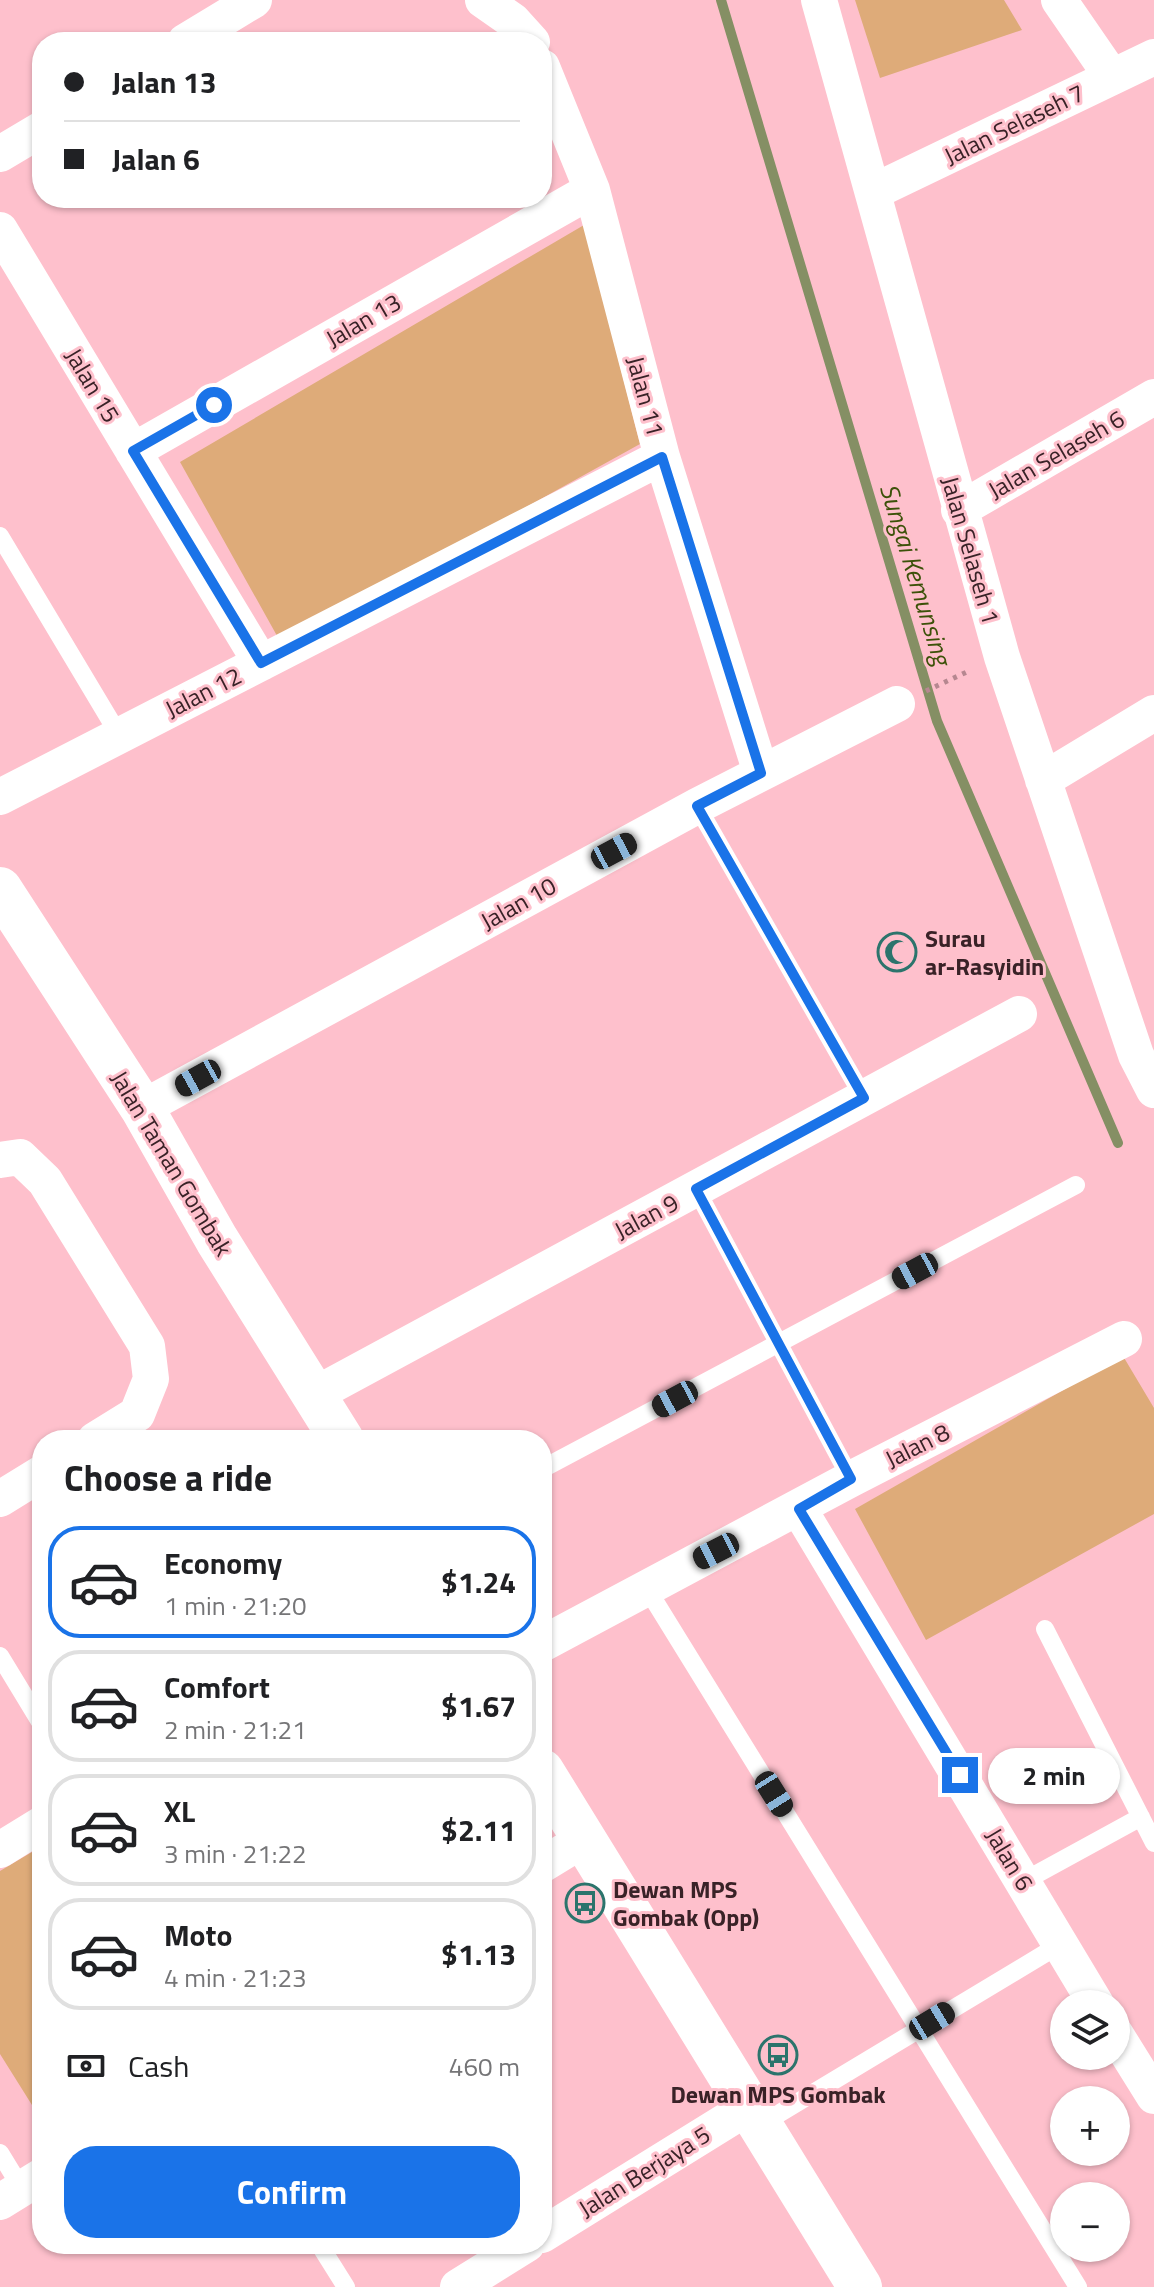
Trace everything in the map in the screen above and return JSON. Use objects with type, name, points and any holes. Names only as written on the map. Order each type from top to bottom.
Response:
[{"type":"street","points":[[201,32],[254,0]]},
{"type":"street","points":[[483,0],[523,32]]},
{"type":"street","name":"Jalan Selaseh 1","points":[[819,0],[875,191],[959,510],[1002,657],[1043,780],[1145,1050],[1154,1090]]},
{"type":"street","points":[[1059,0],[1112,77]]},
{"type":"street","name":"Jalan Selaseh 7","points":[[875,191],[1154,57]]},
{"type":"street","name":"Jalan 11","points":[[552,92],[592,190],[662,457],[761,773]]},
{"type":"street","points":[[0,154],[32,135]]},
{"type":"street","name":"Jalan 13","points":[[133,451],[592,190]]},
{"type":"street","name":"Jalan 15","points":[[0,230],[261,663]]},
{"type":"street","name":"Jalan Selaseh 6","points":[[959,510],[1154,397]]},
{"type":"street","name":"Jalan 12","points":[[0,797],[662,457]]},
{"type":"street","name":"Jalan 10","points":[[142,1108],[697,806],[897,704]]},
{"type":"street","points":[[1043,780],[1154,713]]},
{"type":"street","name":"Jalan Taman Gombak","points":[[0,889],[142,1108],[217,1240],[336,1430]]},
{"type":"street","name":"Jalan 9","points":[[314,1395],[1019,1014]]},
{"type":"street","points":[[10,1158],[45,1181],[147,1346],[151,1379],[137,1414],[111,1430]]},
{"type":"street","name":"Jalan 8","points":[[552,1639],[851,1479],[1124,1339]]},
{"type":"street","points":[[0,1499],[32,1479]]},
{"type":"street","name":"Jalan 6","points":[[799,1509],[1087,1990]]},
{"type":"street","points":[[552,1788],[752,2117],[860,2287]]},
{"type":"street","points":[[0,1850],[32,1830]]},
{"type":"street","points":[[552,1859],[583,1840]]},
{"type":"street","points":[[1133,2044],[1154,2096]]},
{"type":"street","name":"Jalan Berjaya 5","points":[[552,2229],[752,2117]]},
{"type":"street","points":[[458,2287],[511,2254]]},
{"type":"lane","points":[[0,536],[119,735]]},
{"type":"lane","points":[[697,806],[864,1098]]},
{"type":"lane","points":[[552,1464],[1076,1185]]},
{"type":"lane","points":[[696,1189],[781,1342],[851,1479]]},
{"type":"lane","points":[[646,1587],[1078,2287]]},
{"type":"lane","points":[[1045,1629],[1154,1843]]},
{"type":"lane","points":[[0,1656],[32,1709]]},
{"type":"lane","points":[[1024,1881],[1141,1817]]},
{"type":"lane","points":[[752,2117],[919,2029],[1059,1945]]},
{"type":"lane","points":[[0,2153],[21,2189]]},
{"type":"lane","points":[[325,2254],[346,2287]]},
{"type":"shaded area","points":[[855,0],[1004,0],[1022,30],[880,78]]},
{"type":"shaded area","points":[[584,225],[640,444],[281,643],[180,462]]},
{"type":"shaded area","points":[[1123,1356],[1154,1408],[1154,1514],[926,1640],[855,1509]]},
{"type":"shaded area","points":[[32,1852],[32,2105],[0,2054],[0,1871]]},
{"type":"waterway","name":"Sungai Kemunsing","points":[[721,0],[937,721],[1118,1143]]},
{"type":"place","name":"Surau ar-Rasyidin","points":[[897,952]]},
{"type":"place","name":"Dewan MPS Gombak (Opp)","points":[[585,1903]]},
{"type":"place","name":"Dewan MPS Gombak","points":[[778,2055]]},
{"type":"route","points":[[214,405],[133,451],[261,663],[662,457],[761,773],[697,806],[864,1098],[696,1189],[781,1342],[851,1479],[799,1509],[960,1775]]}]
